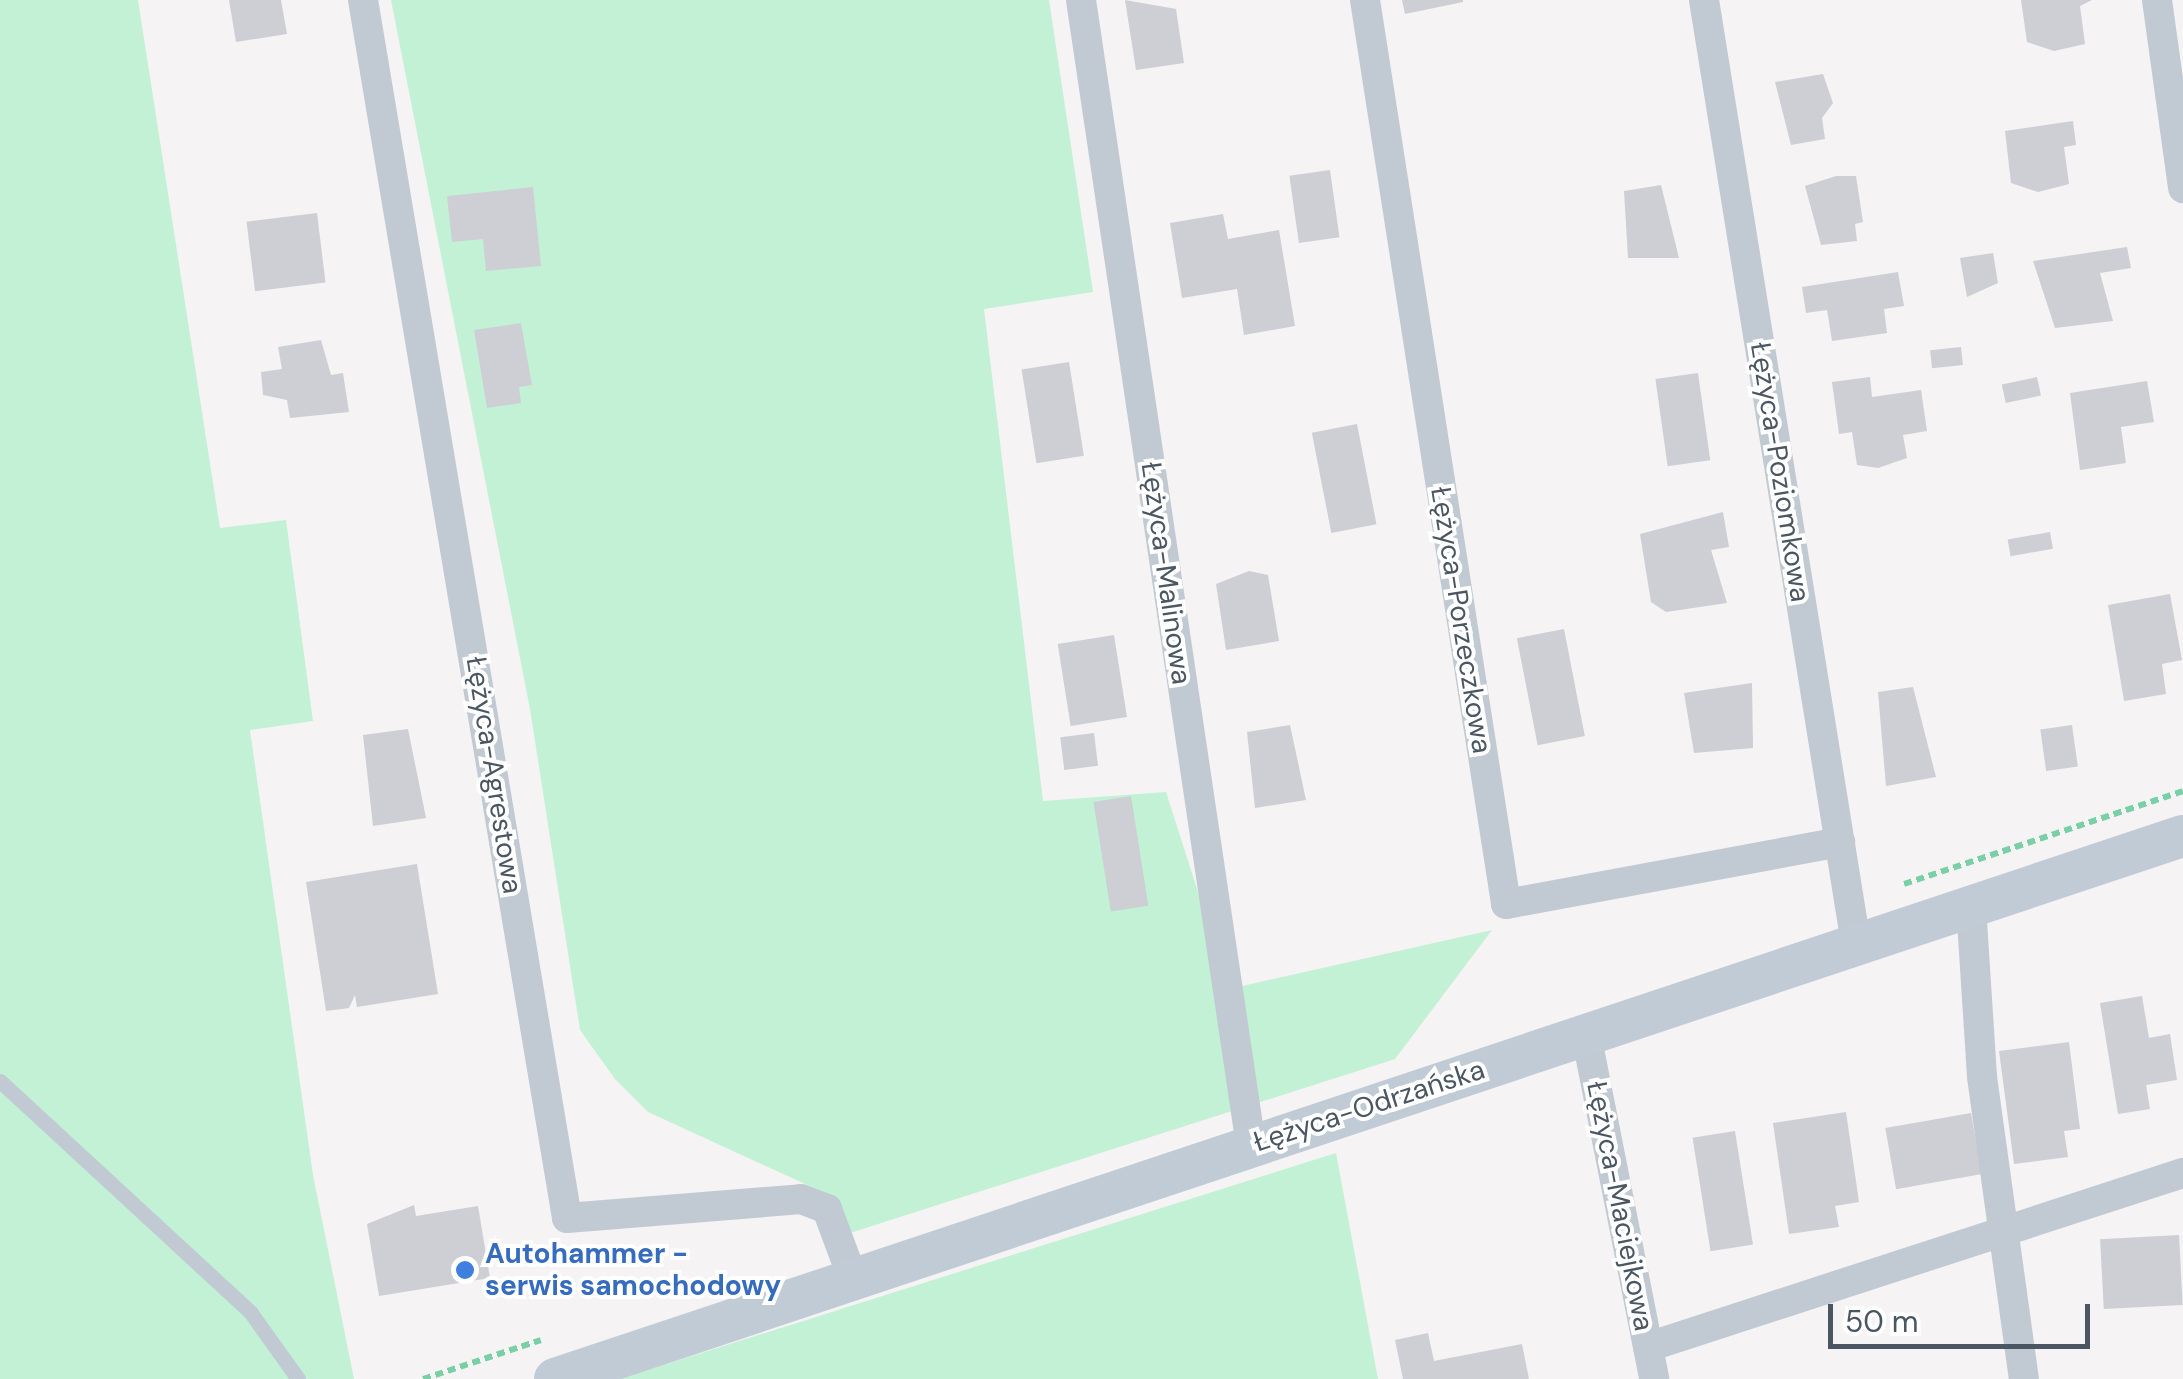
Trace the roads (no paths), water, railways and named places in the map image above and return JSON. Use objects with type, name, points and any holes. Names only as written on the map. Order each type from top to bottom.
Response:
[{"type":"main road","name":"Łężyca-Odrzańska","points":[[555,1379],[2183,836]]},
{"type":"street","name":"Łężyca-Agrestowa","points":[[362,0],[567,1218],[800,1200],[827,1210],[853,1279]]},
{"type":"street","name":"Łężyca-Malinowa","points":[[1081,0],[1251,1146]]},
{"type":"street","name":"Łężyca-Porzeczkowa","points":[[1365,0],[1506,904],[1840,842]]},
{"type":"street","name":"Łężyca-Poziomkowa","points":[[1704,0],[1856,944]]},
{"type":"street","points":[[2157,0],[2183,188]]},
{"type":"street","points":[[1971,906],[2000,1235],[2024,1379]]},
{"type":"street","name":"Łężyca-Maciejkowa","points":[[1586,1034],[1654,1379]]},
{"type":"street","points":[[1648,1347],[2183,1173]]},
{"type":"lane","points":[[0,1081],[251,1313],[298,1379]]},
{"type":"place","name":"Autohammer - serwis samochodowy","points":[[465,1270]]}]
